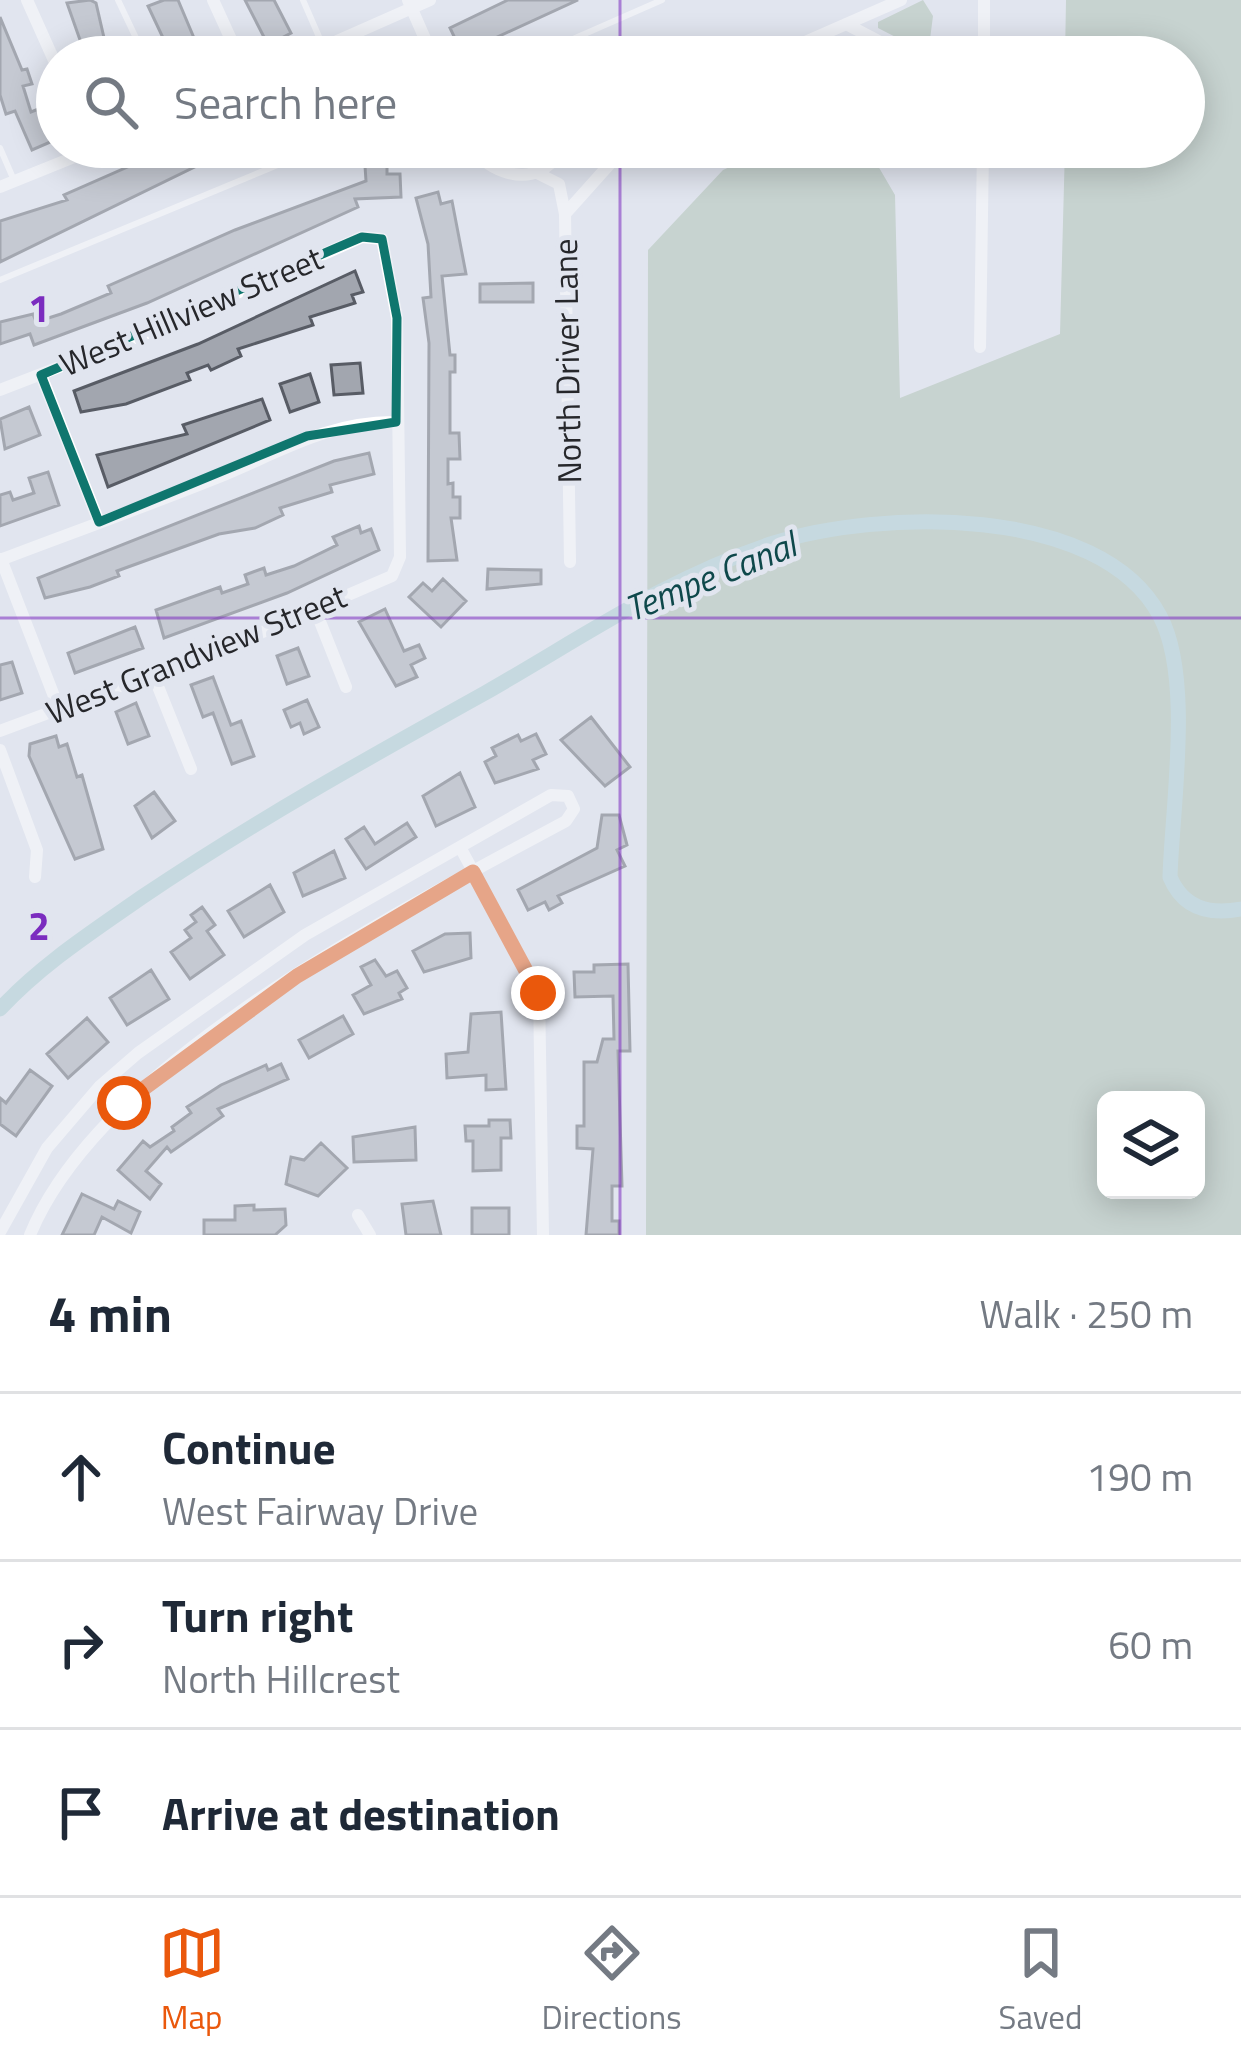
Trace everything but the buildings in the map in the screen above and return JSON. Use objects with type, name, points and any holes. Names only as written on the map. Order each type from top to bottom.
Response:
[{"type":"street","points":[[27,0],[43,36]]},
{"type":"street","points":[[213,0],[229,36]]},
{"type":"street","points":[[345,36],[409,4],[430,0]]},
{"type":"street","points":[[819,36],[901,0]]},
{"type":"street","points":[[984,0],[984,36]]},
{"type":"street","points":[[409,4],[423,36]]},
{"type":"street","points":[[846,24],[869,36]]},
{"type":"street","points":[[0,187],[47,168]]},
{"type":"street","points":[[499,168],[506,173],[537,173],[544,168]]},
{"type":"street","points":[[566,214],[607,168]]},
{"type":"street","points":[[980,347],[982,168]]},
{"type":"street","name":"North Driver Lane","points":[[537,173],[559,184],[566,214],[570,562]]},
{"type":"street","name":"West Hillview Street","points":[[0,390],[362,237],[382,239],[397,318],[396,422]]},
{"type":"street","points":[[41,375],[99,522]]},
{"type":"street","points":[[59,709],[1,560],[307,436],[350,423],[396,422]]},
{"type":"street","name":"West Grandview Street","points":[[0,731],[392,576],[400,557],[396,422]]},
{"type":"street","points":[[315,609],[346,687]]},
{"type":"street","points":[[153,674],[191,770]]},
{"type":"street","points":[[0,750],[37,850],[35,877]]},
{"type":"street","points":[[0,1232],[47,1148],[119,1069],[305,935],[550,795],[564,794],[572,802],[566,821],[316,963],[144,1084],[83,1147],[30,1235]]},
{"type":"street","points":[[460,847],[538,993],[543,1235]]},
{"type":"street","points":[[358,1215],[370,1235]]},
{"type":"lane","points":[[118,0],[135,36]]},
{"type":"lane","points":[[303,0],[318,36]]},
{"type":"lane","points":[[580,36],[662,0]]},
{"type":"lane","points":[[0,148],[14,182]]},
{"type":"lane","points":[[0,280],[270,168]]},
{"type":"highlighted area","points":[[362,237],[382,239],[397,318],[396,422],[307,436],[99,522],[41,375]]},
{"type":"green space","points":[[923,0],[933,16],[930,36],[894,36],[878,28],[878,22]]},
{"type":"green space","points":[[1066,0],[1241,0],[1241,1235],[646,1235],[648,250],[727,168],[879,168],[895,195],[900,398],[1060,334],[1064,168],[1205,168],[1205,36],[1065,36]]},
{"type":"waterway","name":"Tempe Canal","points":[[0,1009],[68,949],[184,869],[625,610],[697,573],[774,543],[869,525],[983,525],[1038,535],[1089,552],[1130,579],[1160,616],[1176,673],[1178,744],[1170,877],[1182,896],[1198,907],[1241,909]]},
{"type":"route","points":[[124,1103],[167,1067],[334,951],[473,872],[538,993]]}]
